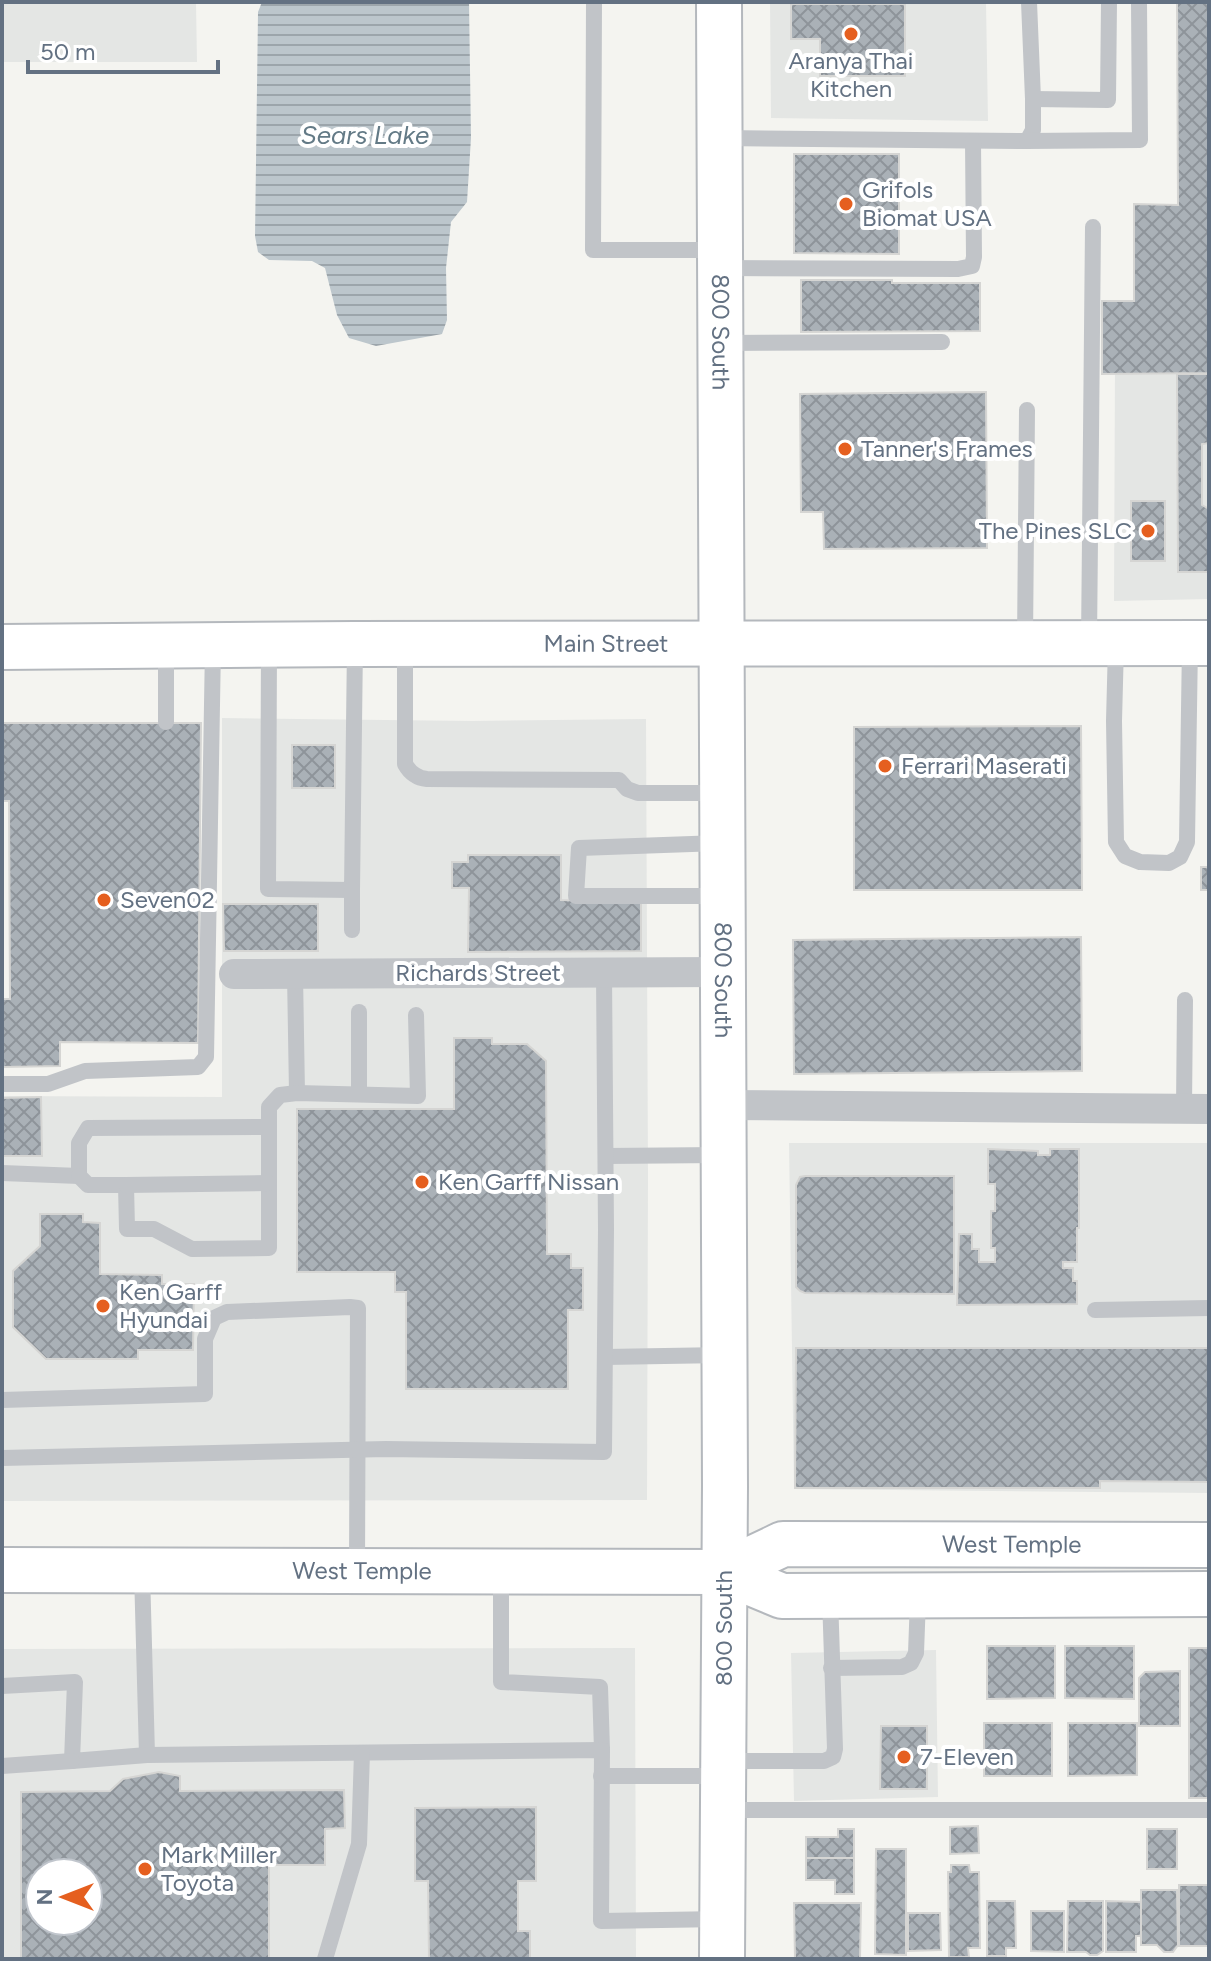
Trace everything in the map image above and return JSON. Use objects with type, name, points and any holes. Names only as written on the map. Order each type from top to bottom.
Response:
[{"type":"main road","name":"800 South","points":[[719,2],[724,1355],[722,1939]]},
{"type":"main road","name":"Main Street","points":[[2,647],[1199,643]]},
{"type":"main road","name":"West Temple","points":[[724,1572],[783,1544],[1209,1545]]},
{"type":"main road","name":"West Temple","points":[[2,1570],[724,1572],[782,1596],[1209,1594]]},
{"type":"street","name":"Richards Street","points":[[234,974],[722,972]]},
{"type":"street","points":[[723,1105],[1196,1109]]},
{"type":"lane","points":[[594,2],[593,250],[720,259],[958,269],[972,266],[973,141]]},
{"type":"lane","points":[[1027,141],[1033,130],[1029,2]]},
{"type":"lane","points":[[1033,99],[1108,100],[1109,2]]},
{"type":"lane","points":[[719,138],[1140,140],[1139,2]]},
{"type":"lane","points":[[1093,227],[1102,644],[1116,842],[1125,856],[1140,862],[1169,863],[1180,857],[1187,842],[1199,643]]},
{"type":"lane","points":[[720,343],[942,342]]},
{"type":"lane","points":[[1025,644],[1027,410]]},
{"type":"lane","points":[[269,644],[268,889],[352,890]]},
{"type":"lane","points":[[352,930],[355,644]]},
{"type":"lane","points":[[405,644],[405,764],[416,776],[427,779],[619,780],[627,789],[638,793],[722,793]]},
{"type":"lane","points":[[166,645],[166,722]]},
{"type":"lane","points":[[2,1084],[48,1084],[85,1071],[198,1067],[206,1057],[213,645]]},
{"type":"lane","points":[[722,843],[579,848],[576,896],[722,896]]},
{"type":"lane","points":[[2,1458],[358,1449],[604,1452],[604,973]]},
{"type":"lane","points":[[295,974],[297,1093]]},
{"type":"lane","points":[[1185,1000],[1196,1109]]},
{"type":"lane","points":[[359,1012],[359,1094]]},
{"type":"lane","points":[[126,1185],[127,1229],[154,1229],[192,1249],[269,1248],[269,1107],[280,1095],[297,1093],[418,1096],[416,1015]]},
{"type":"lane","points":[[79,1176],[79,1143],[88,1128],[267,1127]]},
{"type":"lane","points":[[606,1156],[723,1155]]},
{"type":"lane","points":[[2,1173],[79,1176],[88,1185],[268,1183]]},
{"type":"lane","points":[[2,1400],[205,1394],[205,1339],[214,1318],[227,1312],[358,1308],[357,1571]]},
{"type":"lane","points":[[1095,1310],[1209,1308]]},
{"type":"lane","points":[[605,1357],[724,1355]]},
{"type":"lane","points":[[142,1570],[147,1755]]},
{"type":"lane","points":[[501,1571],[501,1682],[600,1687],[601,1921],[722,1939]]},
{"type":"lane","points":[[831,1668],[902,1667],[911,1663],[916,1653],[918,1595]]},
{"type":"lane","points":[[724,1782],[833,1757],[830,1596]]},
{"type":"lane","points":[[2,1686],[75,1682],[72,1761]]},
{"type":"lane","points":[[2,1766],[147,1755],[602,1750]]},
{"type":"lane","points":[[325,1959],[359,1844],[362,1753]]},
{"type":"lane","points":[[601,1776],[1209,1810]]},
{"type":"shaded area","points":[[2,2],[196,2],[197,62],[2,62]]},
{"type":"shaded area","points":[[770,2],[986,2],[988,121],[771,118]]},
{"type":"shaded area","points":[[1115,360],[1209,360],[1209,599],[1114,601]]},
{"type":"shaded area","points":[[222,718],[473,721],[646,719],[647,1500],[2,1501],[2,1096],[222,1097]]},
{"type":"shaded area","points":[[789,1143],[1209,1143],[1209,1493],[794,1489]]},
{"type":"shaded area","points":[[635,1648],[636,1959],[2,1959],[2,1649]]},
{"type":"shaded area","points":[[936,1650],[938,1797],[794,1801],[791,1653]]},
{"type":"water","name":"Sears Lake","points":[[262,2],[469,2],[471,138],[467,202],[451,222],[446,268],[447,320],[442,334],[376,346],[349,338],[337,315],[325,268],[312,261],[269,260],[258,252],[255,236],[258,12]]},
{"type":"building","points":[[1177,2],[1209,2],[1209,373],[1102,374],[1102,301],[1134,301],[1134,204],[1178,205]]},
{"type":"building","points":[[791,4],[905,4],[905,76],[820,76],[820,39],[791,39]]},
{"type":"building","name":"Grifols Biomat USA","points":[[794,154],[899,154],[899,254],[794,253]]},
{"type":"building","points":[[801,280],[980,283],[980,331],[801,332]]},
{"type":"building","points":[[1177,374],[1209,374],[1209,443],[1202,444],[1202,505],[1209,509],[1209,572],[1178,572]]},
{"type":"building","points":[[986,392],[987,548],[824,549],[823,512],[801,512],[800,394]]},
{"type":"building","name":"The Pines SLC","points":[[1131,501],[1165,501],[1165,561],[1131,561]]},
{"type":"building","name":"Seven02","points":[[2,723],[201,723],[198,1043],[60,1042],[60,1066],[2,1067],[2,999],[10,999],[9,801],[2,801]]},
{"type":"building","points":[[1081,726],[1082,890],[854,890],[854,727]]},
{"type":"building","points":[[292,745],[335,745],[335,788],[292,788]]},
{"type":"building","points":[[468,855],[561,855],[561,900],[641,902],[641,951],[468,952],[469,888],[452,888],[452,862],[468,862]]},
{"type":"building","points":[[1201,867],[1209,867],[1209,890],[1201,890]]},
{"type":"building","points":[[223,904],[318,904],[318,951],[224,951]]},
{"type":"building","points":[[1081,937],[1082,1071],[794,1074],[793,940]]},
{"type":"building","name":"Ken Garff Nissan","points":[[454,1038],[492,1038],[492,1044],[527,1044],[546,1061],[547,1254],[571,1254],[571,1268],[583,1268],[583,1310],[568,1310],[568,1389],[406,1389],[406,1292],[395,1292],[395,1272],[297,1272],[297,1109],[454,1109]]},
{"type":"building","points":[[41,1097],[42,1156],[2,1156],[2,1098]]},
{"type":"building","points":[[988,1149],[1038,1151],[1038,1155],[1050,1155],[1050,1149],[1079,1149],[1077,1262],[1063,1262],[1063,1268],[1073,1268],[1073,1281],[1077,1281],[1077,1304],[957,1305],[959,1234],[972,1234],[972,1249],[979,1249],[979,1262],[995,1262],[995,1248],[991,1248],[991,1211],[995,1211],[995,1184],[988,1184]]},
{"type":"building","points":[[954,1176],[954,1294],[800,1291],[796,1287],[796,1185],[800,1177]]},
{"type":"building","name":"Ken Garff Hyundai","points":[[40,1214],[83,1214],[83,1222],[100,1223],[100,1274],[162,1275],[162,1284],[194,1284],[193,1350],[138,1350],[138,1359],[46,1359],[13,1327],[13,1271],[40,1246]]},
{"type":"building","points":[[796,1348],[1209,1348],[1209,1482],[1100,1481],[1100,1488],[795,1488]]},
{"type":"building","points":[[987,1646],[1055,1646],[1055,1698],[987,1699]]},
{"type":"building","points":[[1065,1646],[1134,1646],[1134,1699],[1065,1698]]},
{"type":"building","points":[[1189,1648],[1209,1648],[1209,1798],[1189,1798]]},
{"type":"building","points":[[1180,1671],[1180,1726],[1139,1726],[1139,1678],[1145,1672]]},
{"type":"building","points":[[984,1723],[1052,1723],[1052,1776],[984,1776]]},
{"type":"building","points":[[1068,1723],[1137,1723],[1137,1775],[1068,1776]]},
{"type":"building","name":"7-Eleven","points":[[881,1726],[927,1726],[927,1789],[880,1789]]},
{"type":"building","name":"Mark Miller Toyota","points":[[159,1772],[180,1776],[180,1791],[344,1790],[345,1828],[325,1829],[325,1865],[269,1865],[269,1959],[21,1959],[21,1792],[110,1791],[123,1779]]},
{"type":"building","points":[[536,1807],[536,1881],[518,1881],[518,1931],[530,1931],[530,1959],[429,1959],[428,1881],[415,1881],[415,1808]]},
{"type":"building","points":[[978,1826],[979,1853],[950,1854],[950,1827]]},
{"type":"building","points":[[838,1829],[854,1829],[854,1858],[806,1858],[806,1837],[838,1837]]},
{"type":"building","points":[[1147,1829],[1177,1829],[1177,1869],[1147,1869]]},
{"type":"building","points":[[876,1849],[906,1849],[906,1955],[875,1954]]},
{"type":"building","points":[[806,1858],[854,1858],[854,1894],[835,1894],[835,1880],[806,1880]]},
{"type":"building","points":[[951,1865],[969,1865],[970,1872],[979,1872],[980,1948],[968,1948],[969,1957],[949,1957],[948,1872],[951,1872]]},
{"type":"building","points":[[1179,1885],[1208,1885],[1208,1946],[1179,1946]]},
{"type":"building","points":[[1141,1890],[1177,1890],[1178,1945],[1173,1952],[1164,1952],[1157,1945],[1141,1945]]},
{"type":"building","points":[[987,1901],[1015,1901],[1016,1948],[1006,1948],[1006,1956],[987,1956]]},
{"type":"building","points":[[1068,1901],[1103,1901],[1103,1951],[1097,1955],[1067,1952]]},
{"type":"building","points":[[1106,1901],[1141,1902],[1141,1936],[1136,1936],[1136,1952],[1106,1952]]},
{"type":"building","points":[[794,1903],[861,1903],[860,1959],[795,1959]]},
{"type":"building","points":[[1031,1911],[1064,1911],[1064,1952],[1031,1951]]},
{"type":"building","points":[[908,1913],[940,1913],[941,1950],[908,1951]]},
{"type":"place","name":"Aranya Thai Kitchen","points":[[851,34]]},
{"type":"place","name":"Grifols Biomat USA","points":[[846,204]]},
{"type":"place","name":"Tanner's Frames","points":[[845,449]]},
{"type":"place","name":"The Pines SLC","points":[[1148,531]]},
{"type":"place","name":"Ferrari Maserati","points":[[885,766]]},
{"type":"place","name":"Seven02","points":[[104,900]]},
{"type":"place","name":"Ken Garff Nissan","points":[[422,1182]]},
{"type":"place","name":"Ken Garff Hyundai","points":[[103,1306]]},
{"type":"place","name":"7-Eleven","points":[[904,1757]]},
{"type":"place","name":"Mark Miller Toyota","points":[[145,1869]]}]
